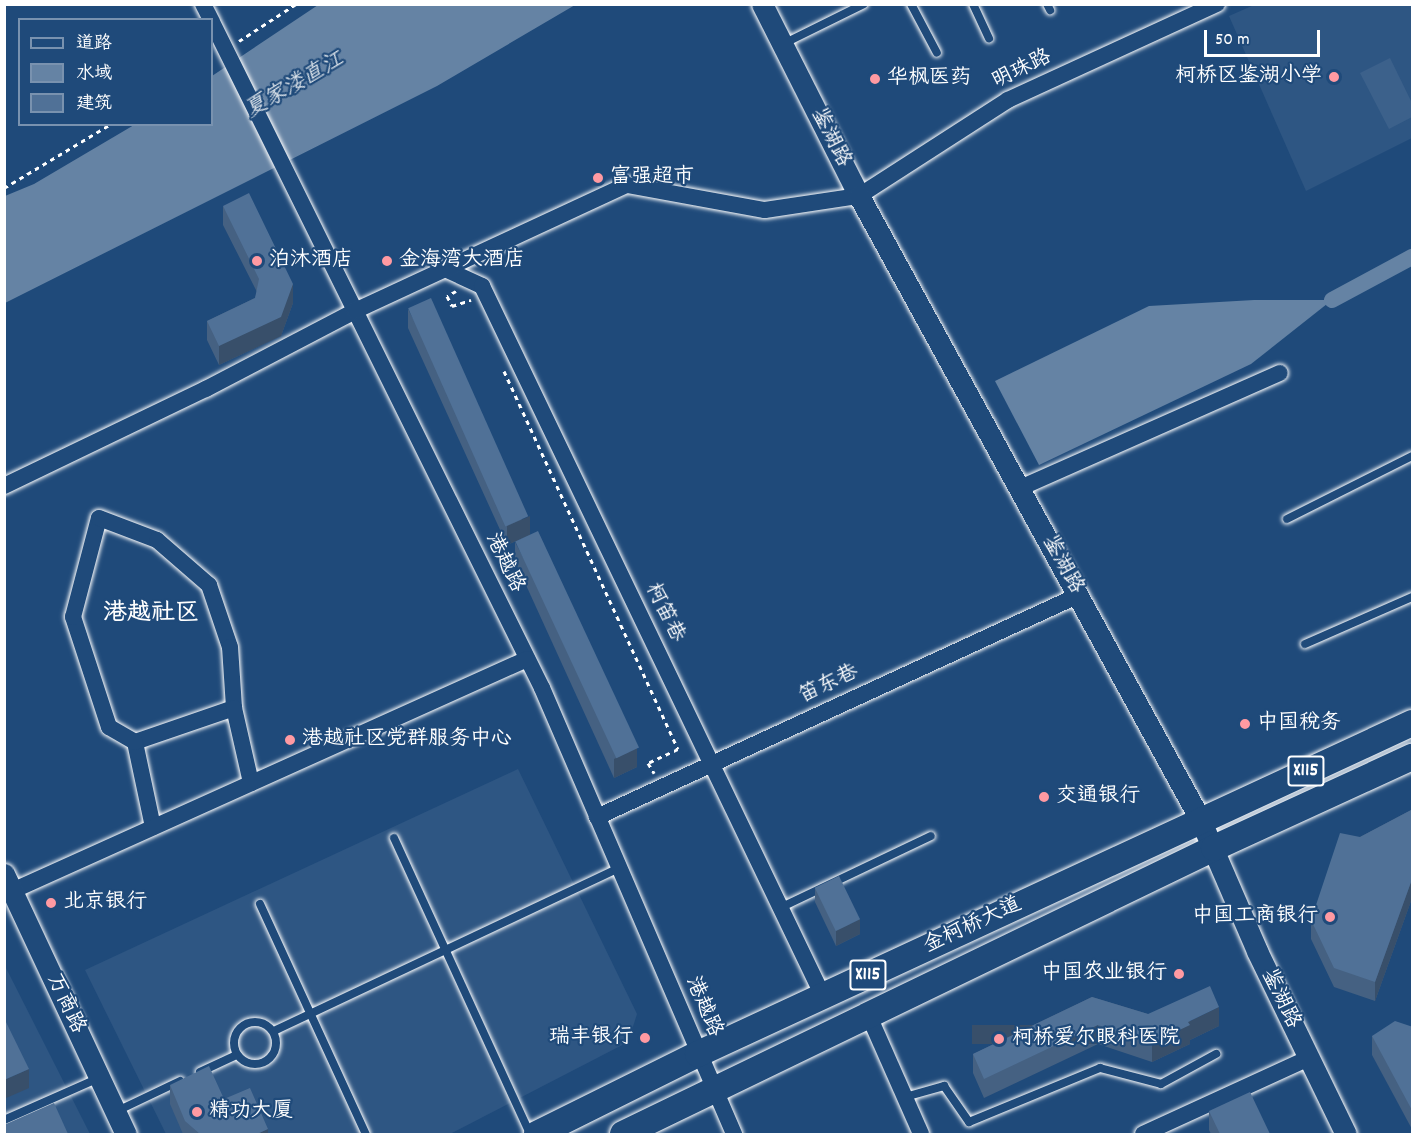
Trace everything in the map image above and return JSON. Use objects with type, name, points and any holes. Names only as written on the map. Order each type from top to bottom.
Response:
[{"type":"main road","name":"金柯桥大道","points":[[537,1134],[698,1054],[1200,819],[1413,723]]},
{"type":"main road","name":"金柯桥大道","points":[[623,1134],[1214,848],[1413,757]]},
{"type":"street","name":"港越路","points":[[203,4],[210,18]]},
{"type":"street","name":"鉴湖路","points":[[762,4],[859,196],[1200,819],[1257,951],[1346,1134]]},
{"type":"street","name":"明珠路","points":[[859,196],[1008,100],[1217,4]]},
{"type":"street","name":"港越路","points":[[213,24],[527,659],[734,1134]]},
{"type":"street","points":[[4,486],[206,389],[355,311],[627,185],[765,210],[859,196]]},
{"type":"street","name":"柯笛巷","points":[[446,269],[482,286],[823,996]]},
{"type":"street","points":[[1020,488],[1280,373]]},
{"type":"street","points":[[153,827],[135,742],[109,727],[73,617],[99,518],[157,540],[209,585],[230,647],[234,708],[250,783]]},
{"type":"street","name":"笛东巷","points":[[597,817],[1079,595]]},
{"type":"street","points":[[8,882],[153,827],[527,659]]},
{"type":"street","points":[[135,742],[234,708]]},
{"type":"street","name":"万商路","points":[[8,882],[126,1134]]},
{"type":"street","points":[[869,1016],[921,1134]]},
{"type":"street","points":[[1143,1134],[1309,1058]]},
{"type":"lane","points":[[782,44],[864,4]]},
{"type":"lane","points":[[910,4],[937,53]]},
{"type":"lane","points":[[973,4],[989,38]]},
{"type":"lane","points":[[1287,519],[1413,456]]},
{"type":"lane","points":[[1305,644],[1413,597]]},
{"type":"lane","points":[[780,908],[931,836]]},
{"type":"lane","points":[[394,838],[531,1134]]},
{"type":"lane","points":[[274,1031],[446,952],[619,868]]},
{"type":"lane","points":[[260,904],[366,1134]]},
{"type":"lane","points":[[260,1021],[274,1031],[277,1048],[267,1062],[250,1065],[236,1055],[233,1038],[243,1024],[260,1021]]},
{"type":"lane","points":[[905,1097],[944,1086],[969,1122],[1100,1068],[1161,1084],[1216,1054]]},
{"type":"lane","points":[[115,1112],[236,1055]]},
{"type":"lane","points":[[4,1120],[52,1103],[99,1078]]},
{"type":"path","points":[[228,55],[296,4]]},
{"type":"path","points":[[4,188],[108,126]]},
{"type":"path","points":[[452,306],[471,300],[476,310]]},
{"type":"path","points":[[500,364],[678,749],[648,763]]},
{"type":"shaded area","name":"柯桥区鉴湖小学","points":[[1254,5],[1412,5],[1412,138],[1306,191],[1229,16]]},
{"type":"shaded area","points":[[1390,58],[1412,103],[1412,117],[1389,129],[1360,73]]},
{"type":"shaded area","points":[[518,769],[637,1014],[628,1042],[450,1134],[166,1134],[85,970]]},
{"type":"shaded area","points":[[5,966],[90,1134],[5,1134]]},
{"type":"water","name":"夏家溇直江","points":[[318,5],[575,5],[437,86],[5,303],[5,196],[34,184],[132,126],[213,126],[213,75]]},
{"type":"water","points":[[1254,300],[1332,300],[1251,364],[1039,465],[995,381],[1149,306]]},
{"type":"building","points":[[249,193],[293,284],[281,317],[219,346],[207,321],[255,298],[259,279],[223,206]]},
{"type":"building","points":[[431,298],[528,516],[505,527],[408,308]]},
{"type":"building","points":[[538,531],[639,748],[616,758],[515,542]]},
{"type":"building","points":[[1413,809],[1413,882],[1411,882],[1375,982],[1334,968],[1311,920],[1340,833],[1360,837]]},
{"type":"building","points":[[839,876],[860,919],[836,931],[815,888]]},
{"type":"building","points":[[1210,986],[1219,1007],[1188,1022],[1190,1025],[1152,1043],[1098,1025],[984,1079],[973,1054],[1092,997],[1148,1014]]},
{"type":"building","points":[[4,1018],[29,1069],[4,1080]]},
{"type":"building","points":[[1395,1021],[1413,1027],[1413,1112],[1372,1036]]},
{"type":"building","points":[[209,1066],[224,1099],[250,1088],[268,1129],[257,1134],[200,1134],[185,1121],[170,1085]]},
{"type":"building","points":[[1250,1092],[1270,1134],[1220,1134],[1209,1111]]},
{"type":"building","points":[[54,1103],[68,1134],[4,1134],[4,1125]]},
{"type":"waterway","points":[[1332,300],[1412,257]]},
{"type":"place","name":"柯桥区鉴湖小学","points":[[1334,77]]},
{"type":"place","name":"华枫医药","points":[[875,79]]},
{"type":"place","name":"富强超市","points":[[598,178]]},
{"type":"place","name":"泊沐酒店","points":[[257,261]]},
{"type":"place","name":"金海湾大酒店","points":[[387,261]]},
{"type":"place","name":"中国税务","points":[[1245,724]]},
{"type":"place","name":"港越社区党群服务中心","points":[[290,740]]},
{"type":"place","name":"交通银行","points":[[1044,797]]},
{"type":"place","name":"北京银行","points":[[51,903]]},
{"type":"place","name":"中国工商银行","points":[[1330,917]]},
{"type":"place","name":"中国农业银行","points":[[1179,974]]},
{"type":"place","name":"瑞丰银行","points":[[645,1038]]},
{"type":"place","name":"柯桥爱尔眼科医院","points":[[999,1039]]},
{"type":"place","name":"精功大厦","points":[[197,1112]]},
{"type":"district","name":"港越社区","points":[[151,615]]}]
